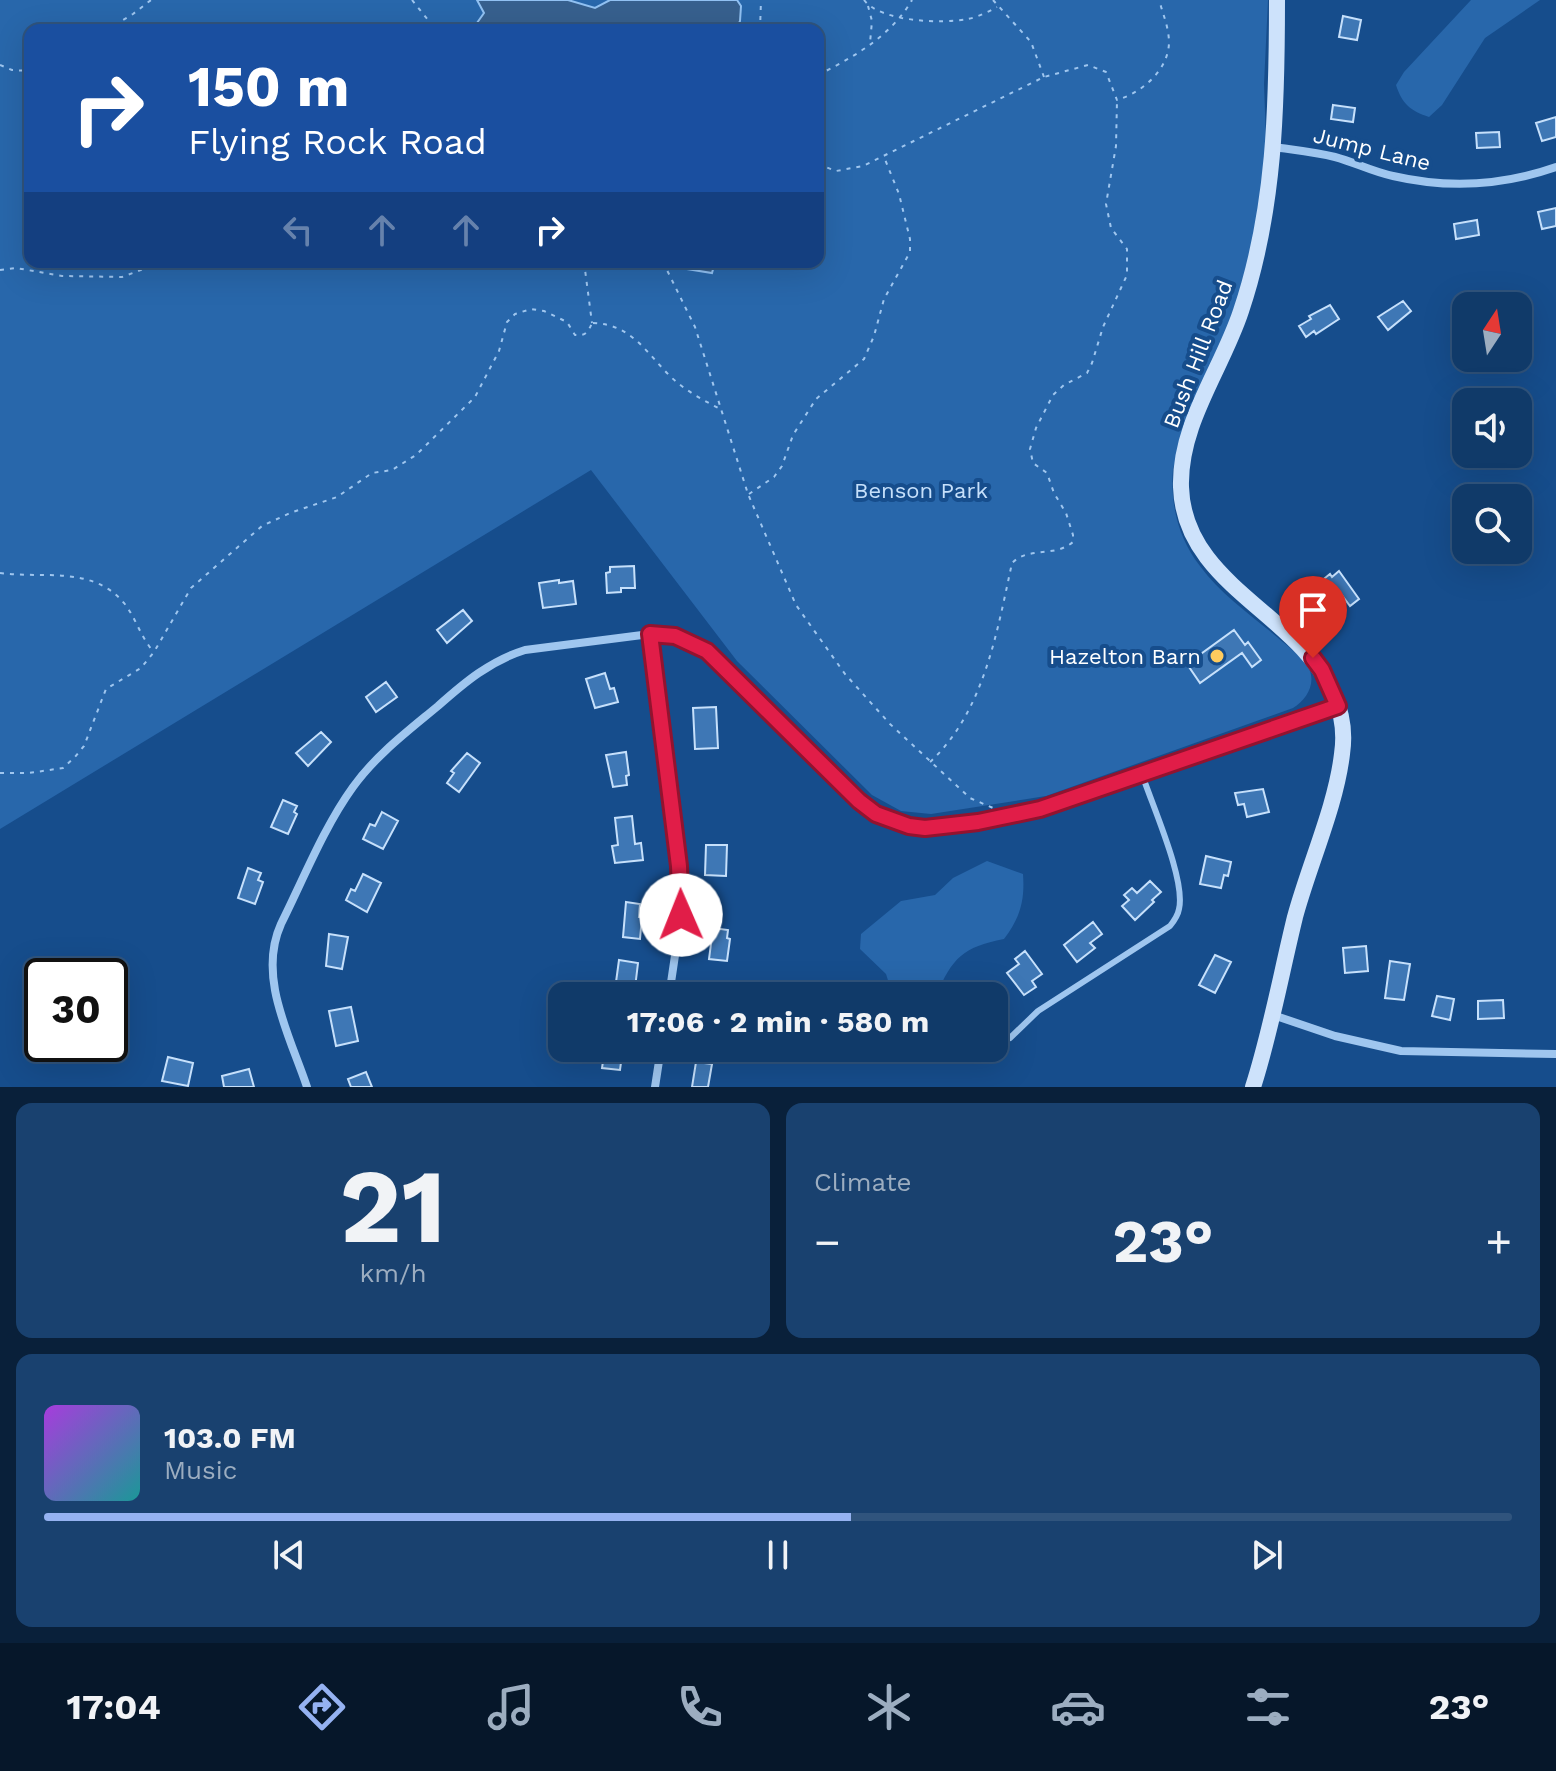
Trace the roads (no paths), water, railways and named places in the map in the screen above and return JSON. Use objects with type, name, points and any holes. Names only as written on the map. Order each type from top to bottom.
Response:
[{"type":"street","name":"Bush Hill Road","points":[[1253,1087],[1296,916],[1340,769],[1343,733],[1338,706],[1322,670],[1293,636],[1235,587],[1203,554],[1189,527],[1181,497],[1182,466],[1193,422],[1230,340],[1254,268],[1267,207],[1274,147],[1277,0]]},
{"type":"street","name":"Jump Lane","points":[[1274,147],[1335,157],[1391,176],[1449,185],[1480,185],[1512,180],[1556,167]]},
{"type":"street","points":[[307,1087],[275,989],[272,968],[274,943],[353,786],[389,748],[471,677],[497,660],[525,650],[650,634],[675,636],[707,651],[859,801],[876,814],[909,826],[925,828],[1013,816],[1338,706]]},
{"type":"street","points":[[650,634],[681,890],[681,915],[671,982]]},
{"type":"street","points":[[1273,1015],[1335,1036],[1401,1051],[1556,1054]]},
{"type":"street","points":[[655,1087],[659,1062]]},
{"type":"lane","points":[[1010,1038],[1038,1011],[1170,926],[1175,918],[1179,908],[1177,876],[1142,774]]},
{"type":"place","name":"Hazelton Barn","points":[[1217,656]]},
{"type":"park label","name":"Benson Park","points":[[921,490]]}]
